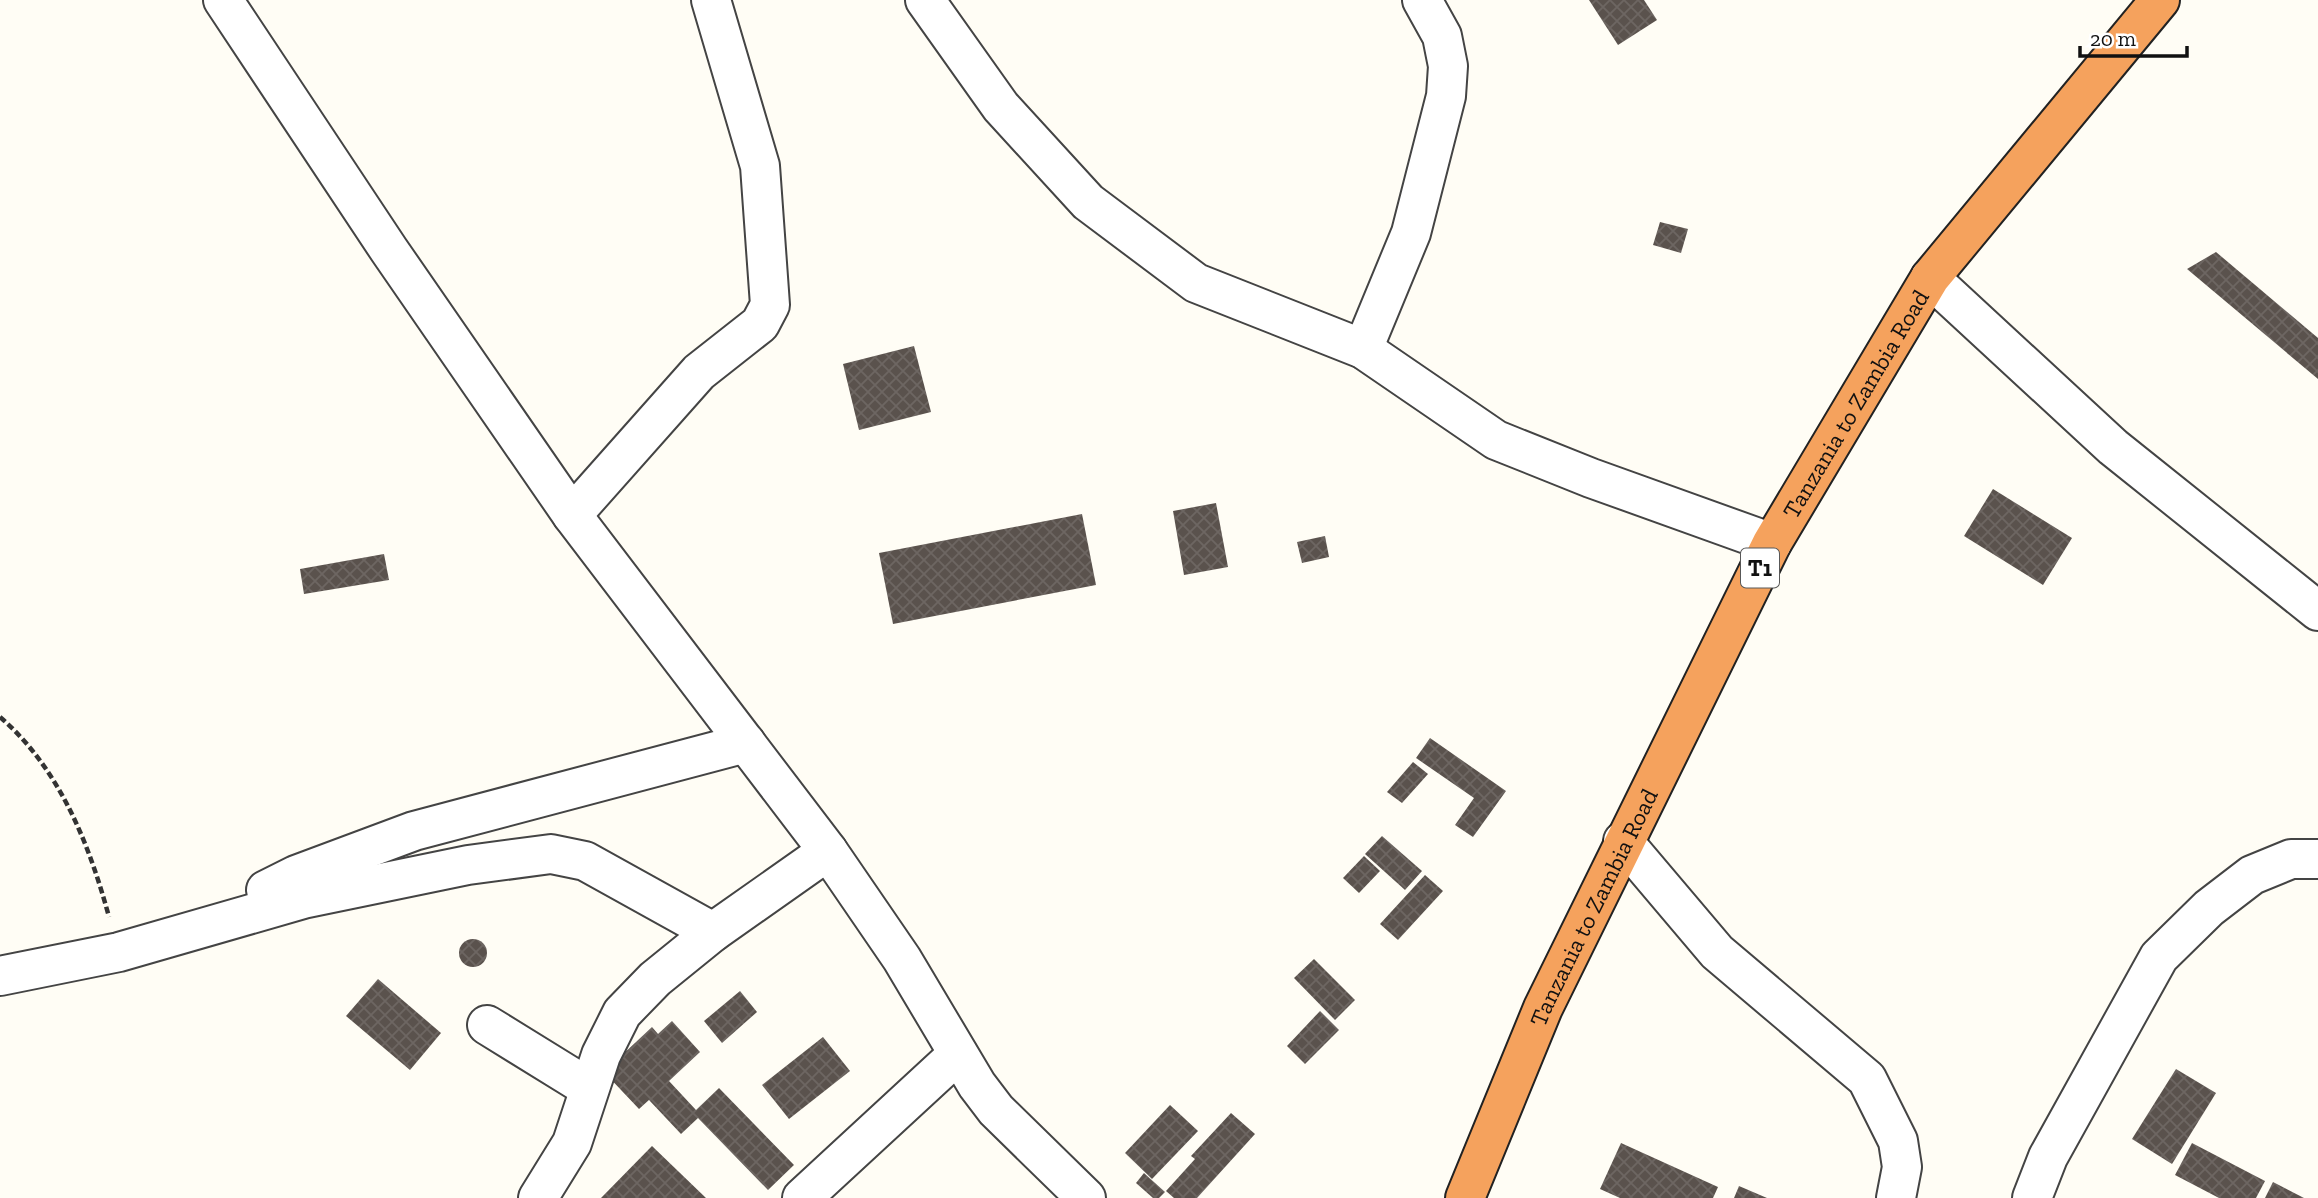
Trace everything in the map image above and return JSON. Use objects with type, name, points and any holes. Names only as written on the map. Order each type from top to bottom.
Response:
[{"type":"highway","name":"Tanzania to Zambia Road","points":[[1465,1198],[1543,1008],[1772,543],[1930,278],[2160,0]]},
{"type":"lane","points":[[222,0],[426,305],[572,515],[828,851],[902,959],[987,1099],[1086,1198]]},
{"type":"lane","points":[[572,515],[699,372],[760,324],[770,305],[760,166],[711,0]]},
{"type":"lane","points":[[925,0],[1001,107],[1088,202],[1196,283],[1363,349],[1496,440],[1591,478],[1772,543]]},
{"type":"lane","points":[[1363,349],[1411,233],[1446,96],[1448,66],[1442,36],[1422,0]]},
{"type":"lane","points":[[1930,278],[2113,447],[2318,611]]},
{"type":"lane","points":[[222,922],[262,892],[296,875],[414,831],[746,743]]},
{"type":"lane","points":[[1623,841],[1717,953],[1867,1079],[1898,1141],[1902,1167],[1896,1198]]},
{"type":"lane","points":[[538,1198],[572,1143],[589,1088],[622,1013],[655,979],[713,932],[828,851]]},
{"type":"lane","points":[[0,976],[119,952],[222,922],[380,882],[468,865],[551,854],[585,861],[713,932]]},
{"type":"lane","points":[[2032,1198],[2048,1157],[2159,957],[2209,908],[2252,875],[2291,859],[2318,859]]},
{"type":"lane","points":[[487,1025],[589,1088]]},
{"type":"lane","points":[[802,1198],[958,1054]]},
{"type":"path","points":[[0,716],[26,739],[81,827],[119,952]]},
{"type":"building","points":[[1589,0],[1644,0],[1657,20],[1618,45]]},
{"type":"building","points":[[1660,222],[1688,229],[1681,253],[1653,245]]},
{"type":"building","points":[[2216,252],[2318,338],[2318,379],[2187,269]]},
{"type":"building","points":[[914,346],[931,412],[859,430],[843,364]]},
{"type":"building","points":[[1993,489],[2072,538],[2043,585],[1964,536]]},
{"type":"building","points":[[1216,503],[1228,567],[1184,575],[1173,511]]},
{"type":"building","points":[[1082,514],[1096,585],[893,624],[879,553]]},
{"type":"building","points":[[1325,536],[1329,557],[1302,563],[1297,542]]},
{"type":"building","points":[[384,554],[389,580],[304,594],[300,569]]},
{"type":"building","points":[[1430,738],[1506,791],[1473,837],[1455,825],[1474,798],[1416,758]]},
{"type":"building","points":[[1413,762],[1428,774],[1402,803],[1387,792]]},
{"type":"building","points":[[1382,836],[1422,871],[1405,890],[1365,854]]},
{"type":"building","points":[[1364,856],[1380,871],[1359,893],[1343,878]]},
{"type":"building","points":[[1425,875],[1443,891],[1398,940],[1380,924]]},
{"type":"building","points":[[473,939],[483,943],[487,953],[483,963],[473,967],[463,963],[459,953],[463,943]]},
{"type":"building","points":[[1314,959],[1355,1000],[1335,1020],[1294,978]]},
{"type":"building","points":[[378,979],[441,1033],[410,1070],[346,1016]]},
{"type":"building","points":[[740,991],[757,1012],[722,1043],[704,1021]]},
{"type":"building","points":[[1320,1011],[1339,1030],[1305,1064],[1287,1046]]},
{"type":"building","points":[[672,1021],[700,1052],[669,1081],[696,1110],[719,1088],[794,1165],[768,1190],[698,1118],[681,1134],[649,1100],[639,1109],[604,1072],[652,1027],[658,1034]]},
{"type":"building","points":[[823,1037],[850,1071],[789,1119],[762,1085]]},
{"type":"building","points":[[2176,1069],[2216,1093],[2172,1164],[2132,1139]]},
{"type":"building","points":[[1170,1105],[1198,1131],[1152,1179],[1125,1153]]},
{"type":"building","points":[[1231,1113],[1255,1134],[1197,1198],[1174,1198],[1166,1191],[1195,1159],[1191,1156]]},
{"type":"building","points":[[1621,1143],[1718,1187],[1713,1198],[1620,1198],[1600,1189]]},
{"type":"building","points":[[2192,1143],[2265,1181],[2256,1198],[2219,1198],[2175,1175]]},
{"type":"building","points":[[652,1146],[706,1198],[601,1198]]},
{"type":"building","points":[[1144,1173],[1165,1192],[1159,1198],[1153,1198],[1136,1183]]},
{"type":"building","points":[[2273,1182],[2304,1198],[2265,1198]]},
{"type":"building","points":[[1739,1186],[1767,1198],[1734,1198]]}]
